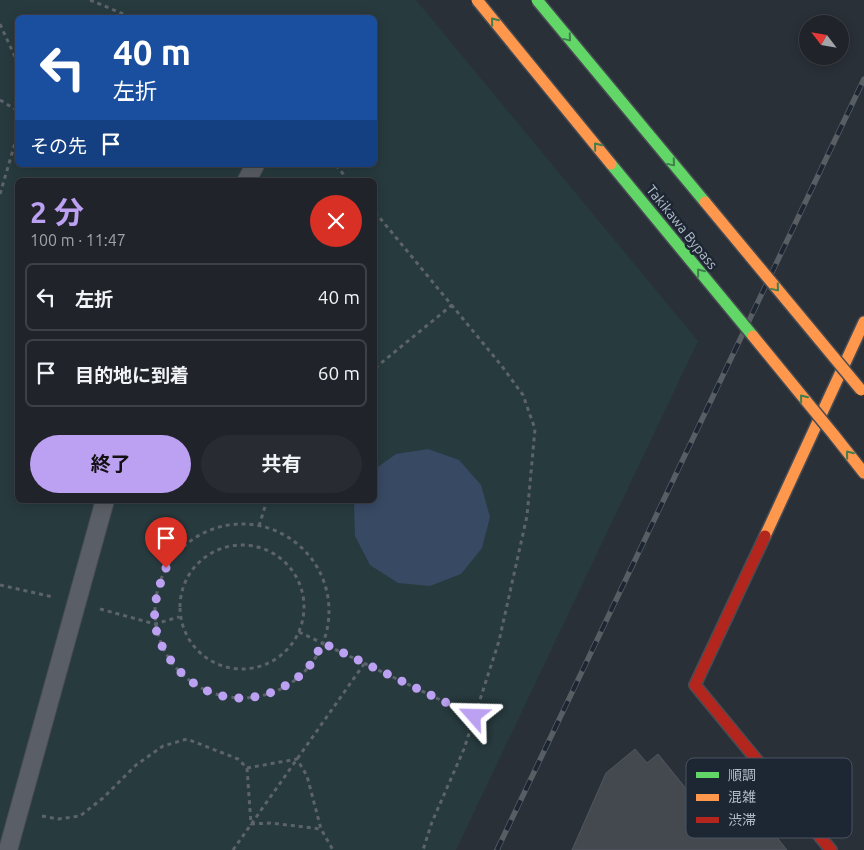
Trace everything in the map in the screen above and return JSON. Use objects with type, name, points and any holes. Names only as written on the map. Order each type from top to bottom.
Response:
[{"type":"main road","name":"Takikawa Bypass","points":[[477,0],[864,473]]},
{"type":"main road","points":[[537,0],[862,392]]},
{"type":"main road","points":[[755,758],[695,685],[864,322]]},
{"type":"main road","points":[[821,838],[831,850]]},
{"type":"lane","points":[[8,850],[104,503]]},
{"type":"path","points":[[90,0],[126,15]]},
{"type":"path","points":[[0,24],[15,57]]},
{"type":"path","points":[[0,100],[15,109]]},
{"type":"path","points":[[0,194],[15,143]]},
{"type":"path","points":[[338,167],[346,178]]},
{"type":"path","points":[[377,214],[501,365],[523,395],[535,429],[527,516],[499,641],[464,749],[432,822],[423,850]]},
{"type":"path","points":[[377,366],[452,305]]},
{"type":"path","points":[[259,526],[267,503]]},
{"type":"path","points":[[238,524],[267,527],[292,540],[313,560],[326,586],[330,615],[323,643],[306,671],[279,690],[248,699],[216,695],[187,680],[166,655],[155,624],[156,595],[166,568],[185,545],[209,530],[238,524]]},
{"type":"path","points":[[254,544],[282,557],[300,581],[305,611],[299,632],[296,640],[274,661],[245,670],[215,664],[191,646],[179,617],[182,587],[198,561],[224,546],[254,544]]},
{"type":"path","points":[[299,632],[474,716]]},
{"type":"path","points":[[233,850],[364,664]]},
{"type":"path","points":[[18,810],[58,820],[80,816],[103,798],[136,765],[163,746],[187,739],[238,758],[247,768],[252,824]]},
{"type":"path","points":[[247,768],[297,759]]},
{"type":"path","points":[[297,759],[308,776],[321,829],[333,850]]},
{"type":"path","points":[[252,824],[321,829]]},
{"type":"green space","points":[[0,0],[416,0],[698,341],[456,850],[0,850]]},
{"type":"water","points":[[428,449],[459,460],[481,485],[490,517],[482,548],[461,574],[430,586],[398,583],[370,565],[355,536],[354,503],[377,503],[377,468],[396,454]]},
{"type":"building","points":[[635,749],[647,763],[658,754],[686,789],[686,838],[777,838],[787,850],[572,850],[606,773]]},
{"type":"railway","points":[[497,850],[864,79]]},
{"type":"traffic: slow","points":[[477,0],[611,164]]},
{"type":"traffic: slow","points":[[705,202],[861,390]]},
{"type":"traffic: slow","points":[[765,536],[864,322]]},
{"type":"traffic: slow","points":[[753,336],[834,435]]},
{"type":"traffic: slow","points":[[834,435],[864,473]]},
{"type":"traffic: jam","points":[[755,758],[695,685],[765,536]]},
{"type":"traffic: jam","points":[[821,838],[831,850]]},
{"type":"traffic: fast","points":[[537,0],[705,202]]},
{"type":"traffic: fast","points":[[611,164],[753,336]]},
{"type":"route","points":[[166,568],[156,595],[155,624],[166,655],[187,680],[216,695],[248,699],[279,690],[306,671],[323,643],[474,716]]}]
